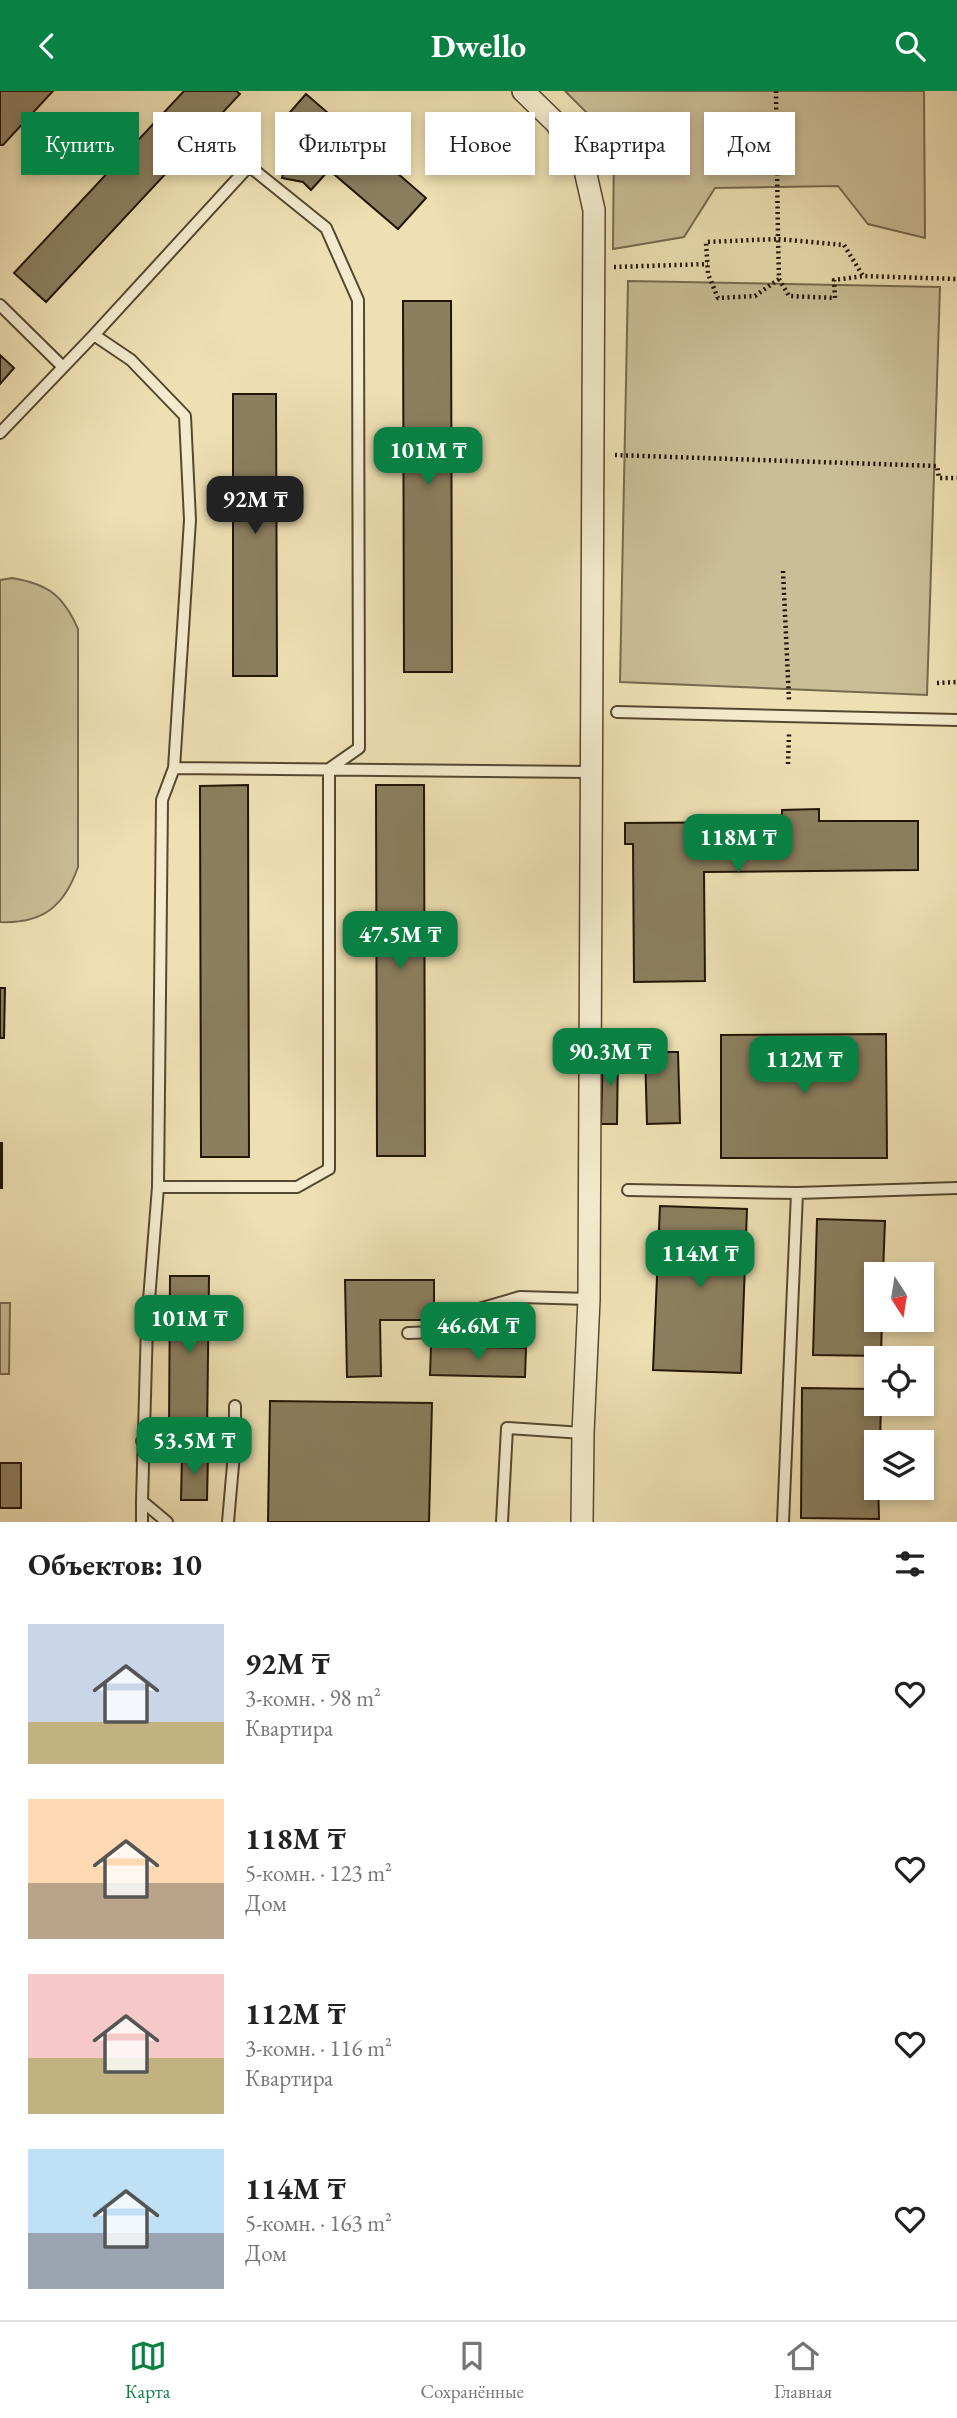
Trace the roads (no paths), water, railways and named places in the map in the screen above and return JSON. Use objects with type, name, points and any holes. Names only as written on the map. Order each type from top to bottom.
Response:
[{"type":"street","points":[[523,91],[556,123],[584,166],[594,210],[589,1299],[582,1522]]},
{"type":"lane","points":[[0,433],[249,166],[326,228],[358,300],[359,748],[329,769]]},
{"type":"lane","points":[[0,305],[63,367]]},
{"type":"lane","points":[[94,335],[131,360],[185,416],[190,520],[174,768],[162,800],[158,1187],[147,1325],[142,1522]]},
{"type":"lane","points":[[617,712],[957,720]]},
{"type":"lane","points":[[174,768],[590,772]]},
{"type":"lane","points":[[158,1187],[297,1187],[329,1170],[329,769]]},
{"type":"lane","points":[[628,1190],[797,1193],[957,1188]]},
{"type":"lane","points":[[783,1522],[797,1193]]},
{"type":"lane","points":[[408,1333],[464,1331],[479,1309],[520,1297],[589,1299]]},
{"type":"lane","points":[[228,1522],[235,1442],[235,1406]]},
{"type":"lane","points":[[502,1522],[507,1427],[583,1433]]},
{"type":"lane","points":[[142,1441],[235,1442]]},
{"type":"lane","points":[[142,1501],[167,1522]]}]
